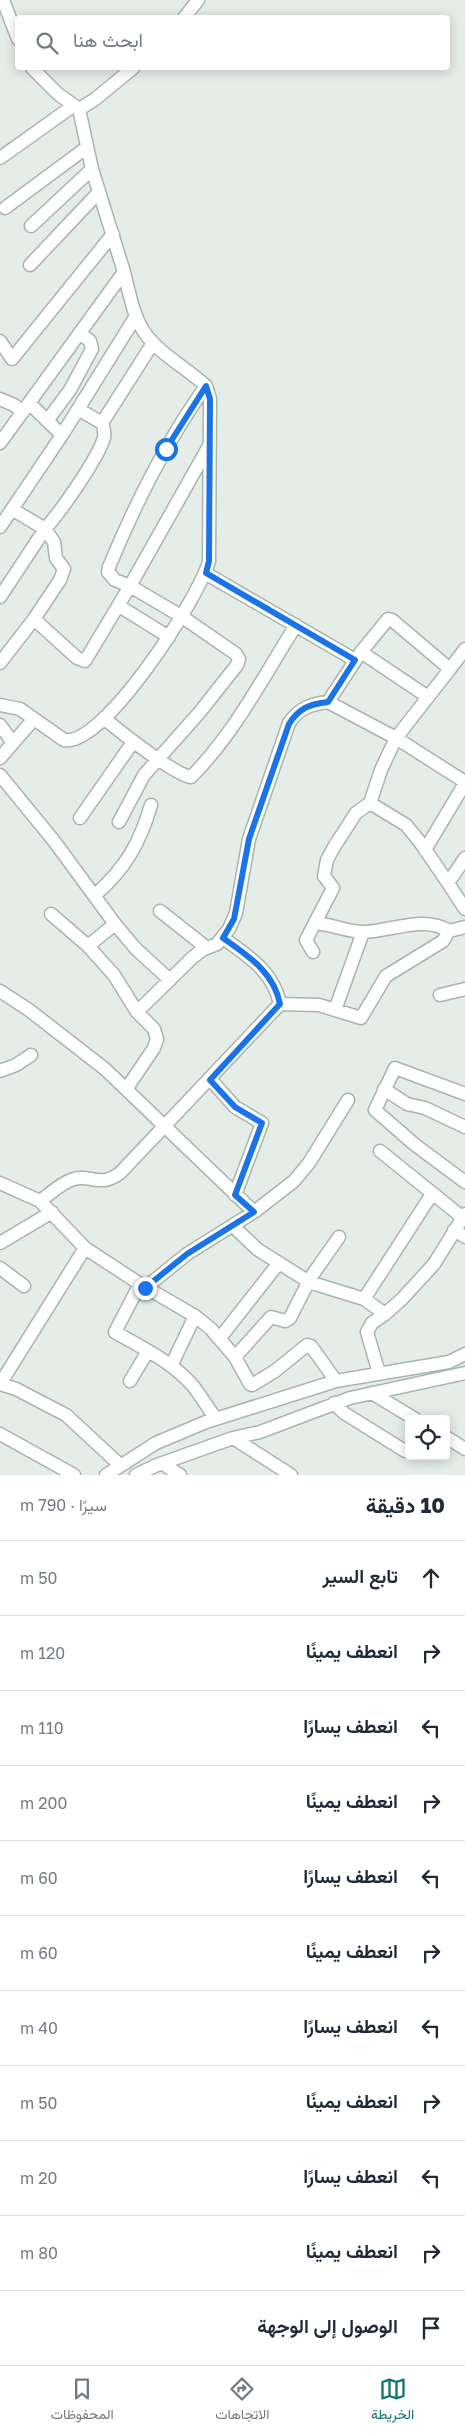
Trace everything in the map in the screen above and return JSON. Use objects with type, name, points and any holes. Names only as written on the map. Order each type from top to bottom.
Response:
[{"type":"street","points":[[3,0],[15,31]]},
{"type":"street","points":[[186,15],[198,0]]},
{"type":"street","points":[[0,705],[14,707],[59,738],[68,741],[81,735],[104,718],[133,689],[181,616],[206,573],[209,561],[210,399],[206,386],[153,343],[143,330],[136,316],[114,234],[92,169],[76,108],[34,70]]},
{"type":"street","points":[[0,158],[76,108],[94,100],[131,70]]},
{"type":"street","points":[[5,208],[86,148]]},
{"type":"street","points":[[31,226],[92,169]]},
{"type":"street","points":[[30,265],[99,192]]},
{"type":"street","points":[[0,341],[12,359],[114,234]]},
{"type":"street","points":[[0,443],[81,334],[124,272]]},
{"type":"street","points":[[0,527],[62,434],[136,316]]},
{"type":"street","points":[[47,421],[70,390],[92,349],[90,342],[81,334]]},
{"type":"street","points":[[102,423],[153,343]]},
{"type":"street","points":[[119,822],[138,783],[181,731],[199,714],[239,662],[236,654],[181,616],[130,586],[114,580],[108,572],[108,567],[138,501],[182,421],[206,386]]},
{"type":"street","points":[[0,399],[26,408],[47,421],[62,434]]},
{"type":"street","points":[[0,597],[55,518],[97,453],[104,438],[105,431],[102,423],[78,409]]},
{"type":"street","points":[[34,619],[84,662],[92,654],[209,446]]},
{"type":"street","points":[[0,663],[34,619],[60,580],[64,569],[56,558],[54,542],[45,530],[12,509]]},
{"type":"street","points":[[206,573],[296,625],[358,656],[428,697]]},
{"type":"street","points":[[119,606],[169,636]]},
{"type":"street","points":[[328,702],[358,656],[381,626],[390,619],[450,669]]},
{"type":"street","points":[[104,718],[133,742],[188,777],[192,776],[236,718],[296,625]]},
{"type":"street","points":[[313,952],[306,940],[333,888],[324,876],[327,860],[356,813],[370,803],[381,770],[396,738],[465,648]]},
{"type":"street","points":[[137,1012],[198,952],[217,944],[223,938],[234,919],[249,839],[289,724],[300,710],[312,704],[328,702],[396,738],[465,783],[425,850]]},
{"type":"street","points":[[0,758],[33,720]]},
{"type":"street","points":[[0,725],[14,743]]},
{"type":"street","points":[[80,818],[133,742]]},
{"type":"street","points":[[2,783],[95,895],[114,924],[136,949],[170,980]]},
{"type":"street","points":[[370,803],[401,821],[425,850],[465,909]]},
{"type":"street","points":[[95,895],[118,873],[139,841],[151,806]]},
{"type":"street","points":[[448,882],[465,859]]},
{"type":"street","points":[[160,911],[206,948]]},
{"type":"street","points":[[50,914],[88,946],[114,976],[137,1012],[154,1029],[156,1042],[127,1088]]},
{"type":"street","points":[[315,922],[363,932],[416,925],[439,926],[449,931],[465,927]]},
{"type":"street","points":[[88,946],[114,924]]},
{"type":"street","points":[[40,1200],[74,1179],[95,1181],[113,1179],[210,1080],[280,1004],[303,1004],[335,1010],[361,1018],[386,976],[443,941],[449,931]]},
{"type":"street","points":[[335,1010],[363,932]]},
{"type":"street","points":[[223,938],[257,963],[268,975],[278,992],[280,1004]]},
{"type":"street","points":[[440,996],[465,989]]},
{"type":"street","points":[[0,991],[29,1010],[87,1054],[127,1088],[254,1212]]},
{"type":"street","points":[[0,1071],[16,1065],[31,1055]]},
{"type":"street","points":[[465,1094],[395,1068],[376,1106],[376,1112],[465,1182]]},
{"type":"street","points":[[210,1080],[235,1107],[262,1123],[235,1195]]},
{"type":"street","points":[[384,1089],[407,1104],[425,1108],[465,1127]]},
{"type":"street","points":[[216,1419],[193,1387],[171,1366],[115,1332],[142,1286],[187,1254],[254,1212],[300,1176],[348,1100]]},
{"type":"street","points":[[379,1373],[367,1332],[372,1323],[402,1299],[434,1264],[459,1234],[464,1216],[432,1194],[380,1151]]},
{"type":"street","points":[[0,1183],[40,1200],[85,1248],[142,1286],[195,1316],[220,1338],[235,1357],[252,1385],[275,1371],[307,1345],[310,1346],[336,1382]]},
{"type":"street","points":[[364,1299],[432,1194]]},
{"type":"street","points":[[0,1243],[52,1212]]},
{"type":"street","points":[[233,1226],[257,1249],[309,1282],[364,1299],[385,1314]]},
{"type":"street","points":[[235,1357],[271,1317],[285,1321],[290,1318],[309,1282],[339,1237]]},
{"type":"street","points":[[85,1248],[0,1384],[16,1388],[66,1415],[120,1465]]},
{"type":"street","points":[[220,1338],[278,1264]]},
{"type":"street","points":[[0,1268],[24,1286]]},
{"type":"street","points":[[171,1366],[195,1316]]},
{"type":"street","points":[[130,1382],[148,1351]]},
{"type":"street","points":[[106,1475],[120,1465],[181,1431],[216,1419],[336,1382],[449,1362],[465,1354]]},
{"type":"street","points":[[136,1475],[233,1438],[260,1432],[334,1403],[465,1372]]},
{"type":"street","points":[[372,1393],[408,1415]]},
{"type":"street","points":[[334,1403],[344,1413],[405,1451]]},
{"type":"street","points":[[0,1434],[74,1475]]},
{"type":"street","points":[[233,1438],[291,1475]]},
{"type":"street","points":[[450,1440],[465,1449]]},
{"type":"street","points":[[163,1464],[180,1475]]},
{"type":"route","points":[[145,1288],[187,1254],[254,1212],[235,1195],[262,1123],[235,1107],[210,1080],[280,1004],[278,992],[268,975],[257,963],[223,938],[234,919],[249,839],[289,724],[294,715],[300,710],[312,704],[328,702],[338,683],[355,660],[206,573],[209,561],[208,479],[210,399],[206,386],[166,449]]}]
